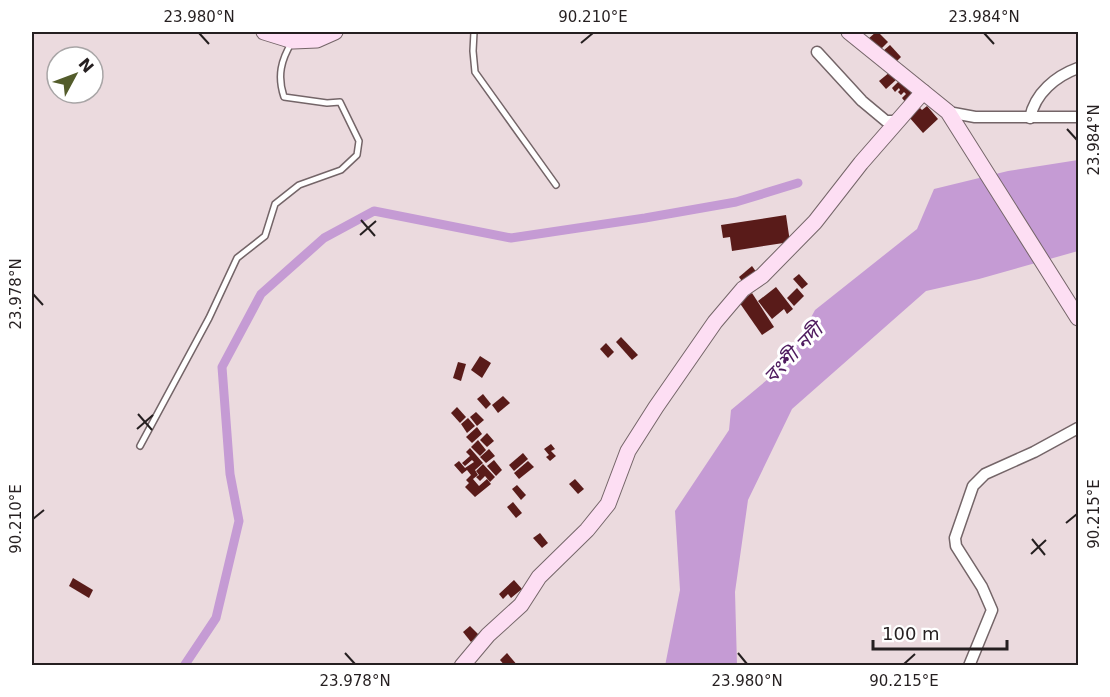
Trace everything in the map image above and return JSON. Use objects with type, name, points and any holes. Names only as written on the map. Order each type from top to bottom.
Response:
[{"type":"street","points":[[264,32],[293,40],[317,40],[335,32]]},
{"type":"street","points":[[849,32],[948,112],[1078,318]]},
{"type":"street","points":[[817,52],[862,101],[886,121],[896,121]]},
{"type":"street","points":[[1030,118],[1032,108],[1045,89],[1062,74],[1078,68]]},
{"type":"street","points":[[462,666],[488,636],[521,605],[539,577],[587,530],[608,504],[628,451],[715,322],[743,289],[762,276],[816,222],[861,163],[923,92]]},
{"type":"street","points":[[948,112],[975,117],[1078,117]]},
{"type":"street","points":[[969,666],[992,610],[982,587],[956,546],[955,538],[973,486],[985,474],[1034,452],[1078,428]]},
{"type":"lane","points":[[474,32],[472,51],[475,72],[556,185]]},
{"type":"lane","points":[[140,446],[209,318],[237,258],[265,236],[275,204],[299,185],[341,170],[357,155],[359,141],[340,102],[327,103],[284,97],[279,83],[282,58],[293,40]]},
{"type":"water","name":"বংশী নদী","points":[[1078,160],[1078,251],[979,279],[926,291],[792,409],[748,500],[735,592],[737,665],[665,666],[680,590],[675,511],[729,430],[731,410],[786,364],[815,310],[917,229],[934,189],[1008,171]]},
{"type":"building","points":[[876,32],[888,42],[879,51],[868,39]]},
{"type":"building","points":[[890,45],[901,57],[894,64],[883,51]]},
{"type":"building","points":[[890,72],[897,79],[886,89],[879,81]]},
{"type":"building","points":[[900,80],[914,96],[906,103],[902,98],[906,94],[904,92],[901,95],[898,92],[899,88],[895,92],[892,88]]},
{"type":"building","points":[[927,106],[938,119],[923,133],[909,117],[920,108],[922,110]]},
{"type":"building","points":[[786,215],[790,242],[732,251],[730,237],[723,238],[721,225]]},
{"type":"building","points":[[752,266],[757,273],[744,284],[739,277]]},
{"type":"building","points":[[799,274],[808,284],[802,289],[793,279]]},
{"type":"building","points":[[776,287],[793,309],[787,314],[784,309],[772,319],[758,301]]},
{"type":"building","points":[[797,288],[804,296],[794,306],[787,298]]},
{"type":"building","points":[[752,293],[774,327],[762,335],[739,302]]},
{"type":"building","points":[[621,337],[638,355],[632,360],[616,342]]},
{"type":"building","points":[[606,343],[614,352],[608,358],[600,349]]},
{"type":"building","points":[[480,356],[491,363],[482,378],[471,370]]},
{"type":"building","points":[[458,362],[466,364],[461,381],[453,378]]},
{"type":"building","points":[[483,394],[491,404],[486,409],[477,399]]},
{"type":"building","points":[[503,396],[510,403],[498,413],[492,405]]},
{"type":"building","points":[[457,407],[466,417],[460,423],[451,413]]},
{"type":"building","points":[[476,412],[484,420],[477,426],[470,417]]},
{"type":"building","points":[[468,418],[475,426],[467,433],[461,424]]},
{"type":"building","points":[[477,427],[482,434],[472,443],[466,437]]},
{"type":"building","points":[[487,433],[494,441],[487,447],[480,440]]},
{"type":"building","points":[[478,440],[486,450],[480,456],[471,447]]},
{"type":"building","points":[[551,444],[555,449],[551,451],[556,456],[550,461],[544,449]]},
{"type":"building","points":[[470,448],[483,463],[475,470],[478,475],[473,479],[479,486],[487,479],[491,484],[475,497],[465,487],[469,483],[466,480],[471,475],[467,470],[462,474],[454,465],[459,461],[465,468],[474,462],[472,460],[465,466],[462,463],[470,456],[466,452]]},
{"type":"building","points":[[489,449],[495,456],[486,463],[480,457]]},
{"type":"building","points":[[523,453],[528,459],[514,471],[509,465]]},
{"type":"building","points":[[494,460],[502,470],[496,476],[487,466]]},
{"type":"building","points":[[528,461],[534,467],[519,479],[514,473]]},
{"type":"building","points":[[483,464],[495,477],[490,482],[485,476],[480,481],[476,477],[479,475],[476,471]]},
{"type":"building","points":[[575,479],[584,489],[578,494],[569,484]]},
{"type":"building","points":[[517,485],[526,495],[521,500],[512,489]]},
{"type":"building","points":[[513,502],[522,513],[516,518],[507,507]]},
{"type":"building","points":[[540,533],[548,543],[542,548],[533,538]]},
{"type":"building","points":[[73,578],[93,590],[89,598],[69,586]]},
{"type":"building","points":[[514,580],[522,589],[511,598],[508,594],[503,599],[499,594]]},
{"type":"building","points":[[470,626],[479,635],[471,642],[463,632]]},
{"type":"building","points":[[507,653],[518,666],[505,666],[500,660]]},
{"type":"waterway","points":[[184,666],[216,618],[239,521],[230,474],[222,367],[261,294],[324,238],[374,211],[511,238],[736,202],[798,183]]}]
